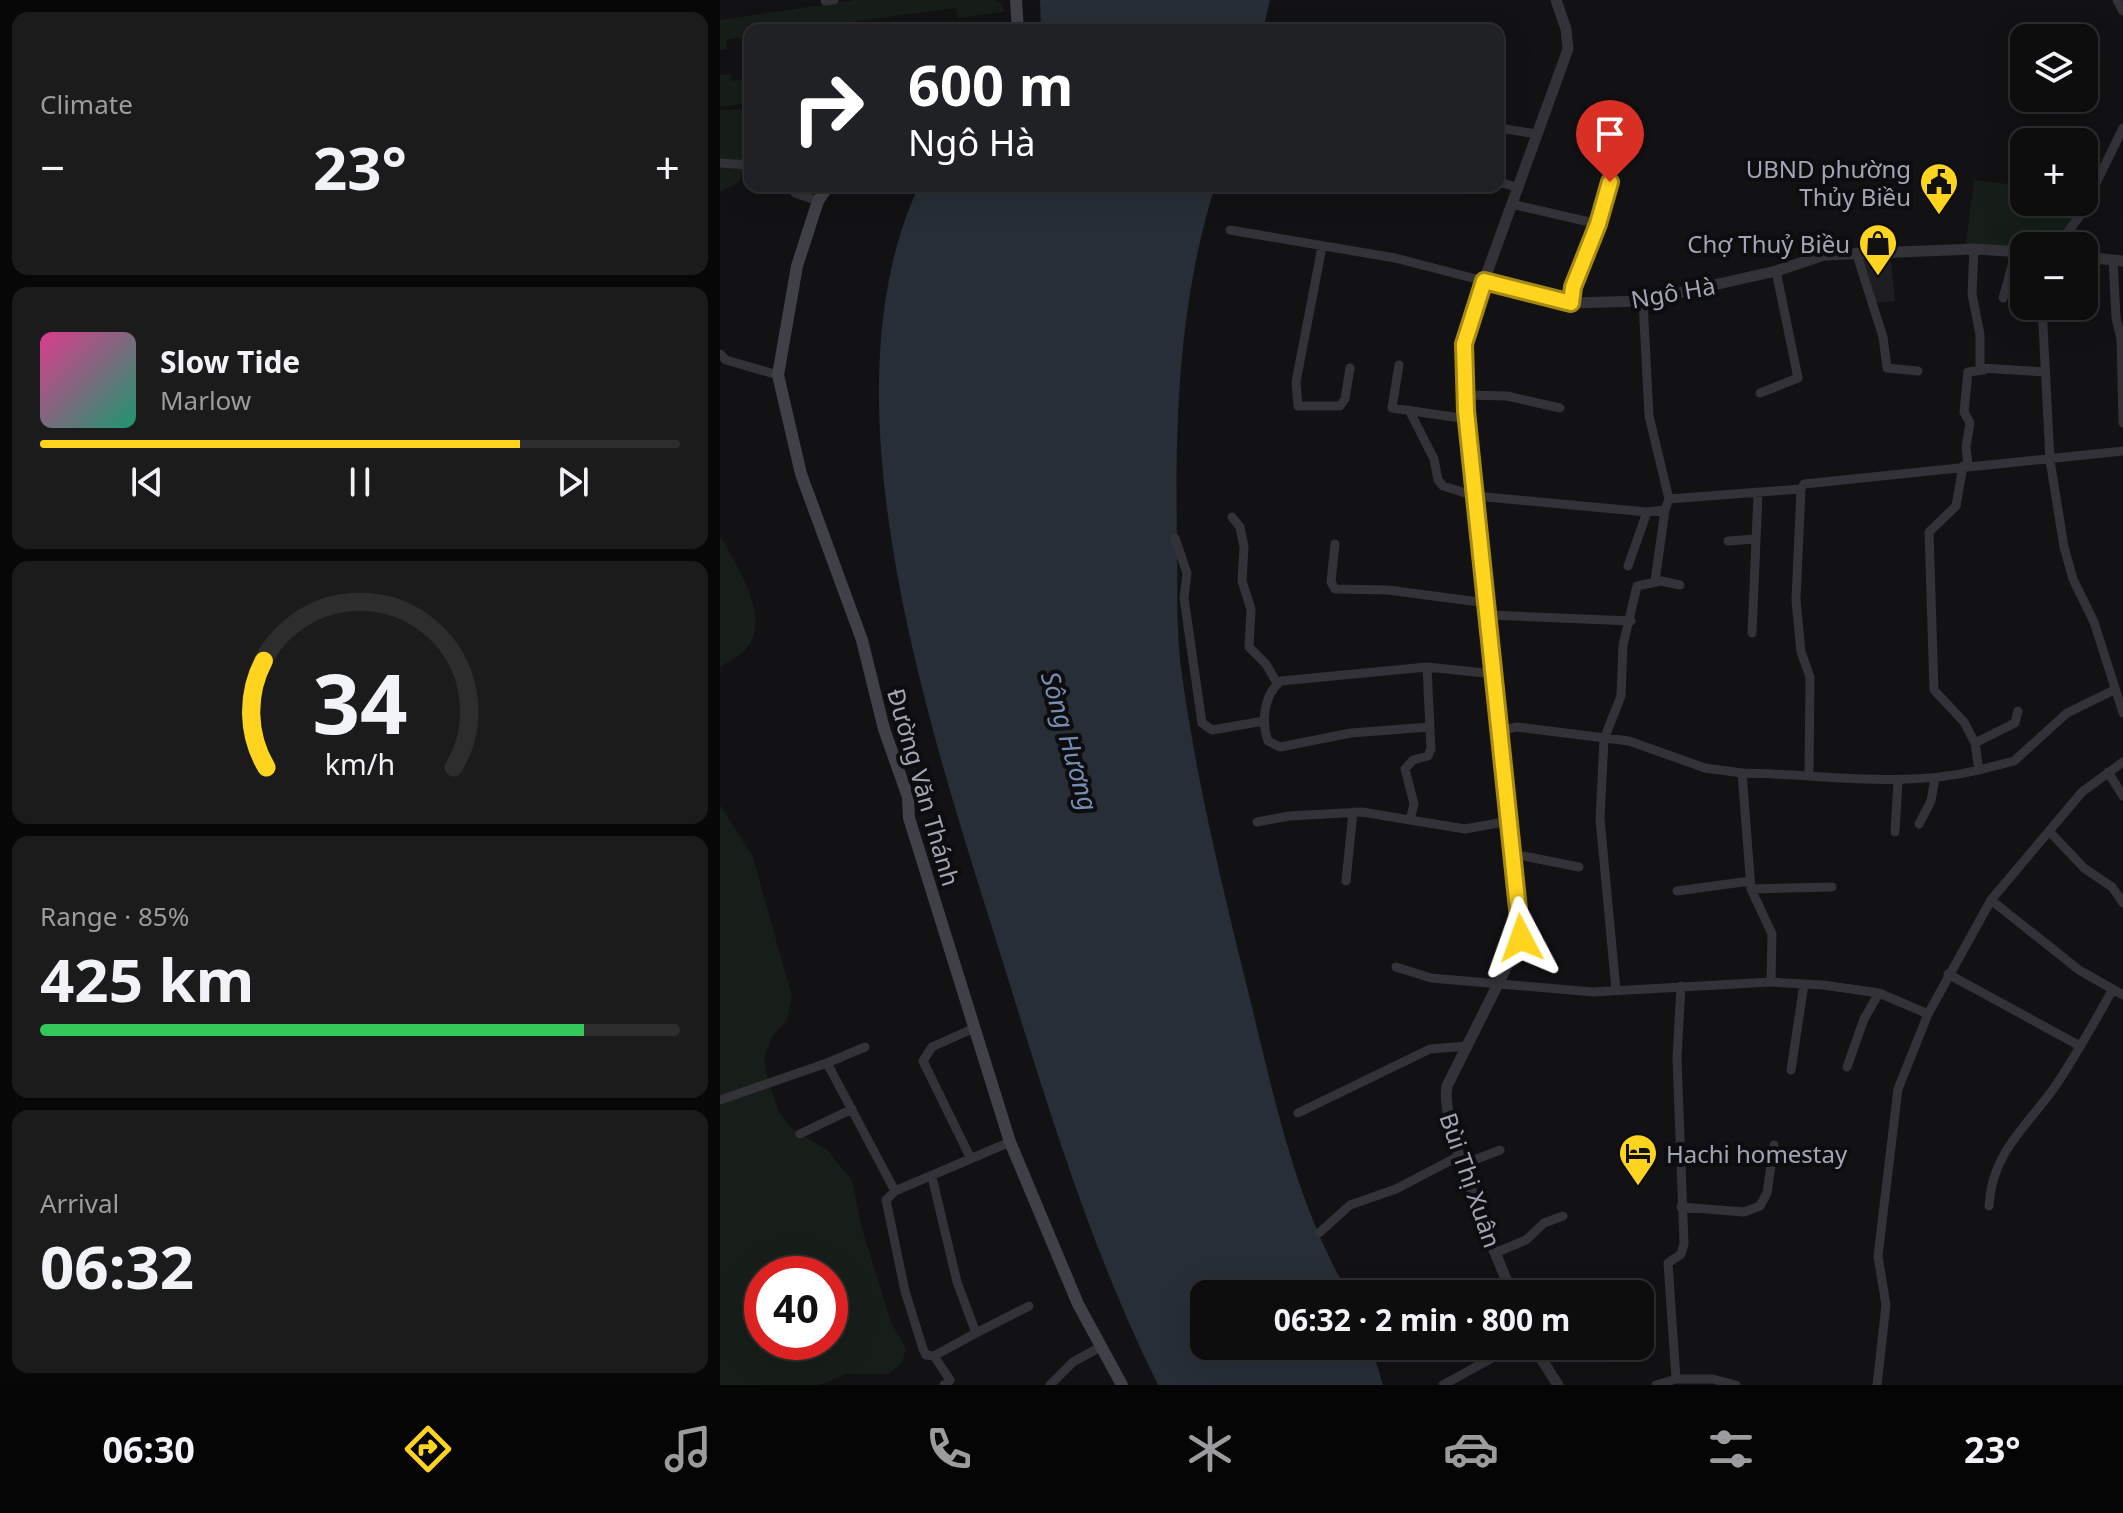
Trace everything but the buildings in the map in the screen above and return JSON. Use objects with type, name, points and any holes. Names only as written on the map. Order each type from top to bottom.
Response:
[{"type":"main road","points":[[1016,0],[1018,24]]},
{"type":"main road","name":"Đường Văn Thánh","points":[[824,192],[818,201],[797,266],[778,375],[801,474],[862,640],[882,723],[908,797],[909,818],[972,1029],[1010,1142],[1078,1304],[1122,1385]]},
{"type":"street","name":"Bùi Thị Xuân","points":[[1506,1280],[1444,1101],[1447,1086],[1521,938],[1467,419],[1464,344],[1568,49],[1566,29],[1556,0]]},
{"type":"street","points":[[2117,0],[2123,11]]},
{"type":"street","points":[[2068,232],[2081,214],[2123,128]]},
{"type":"street","points":[[1504,129],[1537,134]]},
{"type":"street","points":[[720,163],[744,165]]},
{"type":"street","points":[[1571,303],[1573,287],[1598,224],[1610,182]]},
{"type":"street","points":[[1504,184],[1517,187]]},
{"type":"street","points":[[794,192],[818,201]]},
{"type":"street","points":[[1511,204],[1598,224]]},
{"type":"street","name":"Ngô Hà","points":[[1230,230],[1395,258],[1571,303],[1643,301],[1776,271],[1824,255],[1974,249],[2010,251]]},
{"type":"street","points":[[1322,247],[1296,382],[1298,406],[1340,406],[1345,399],[1350,368]]},
{"type":"street","points":[[1974,249],[1972,294],[1980,335],[1979,364],[1984,370]]},
{"type":"street","points":[[1856,252],[1883,337],[1887,368],[1918,371]]},
{"type":"street","points":[[2098,258],[2118,260],[2116,318],[2121,339],[2123,423]]},
{"type":"street","points":[[1760,393],[1798,378],[1776,271]]},
{"type":"street","points":[[2003,298],[2010,279]]},
{"type":"street","points":[[1643,301],[1649,416],[1669,499],[1655,581]]},
{"type":"street","points":[[2043,320],[2050,460],[2070,569],[2094,622],[2114,690],[2122,706]]},
{"type":"street","points":[[720,354],[726,360],[778,375]]},
{"type":"street","points":[[1399,365],[1391,407],[1467,419]]},
{"type":"street","points":[[1979,770],[1975,743],[1964,722],[1934,690],[1929,617],[1929,532],[1956,506],[1970,423],[1964,412],[1968,372],[2045,372]]},
{"type":"street","points":[[1465,395],[1507,396],[1560,408]]},
{"type":"street","points":[[1409,410],[1434,459],[1438,480],[1443,486],[1475,496],[1647,512],[1665,510]]},
{"type":"street","points":[[1809,773],[1810,677],[1801,652],[1796,600],[1801,489],[1804,484],[2123,451]]},
{"type":"street","points":[[1669,499],[1801,489]]},
{"type":"street","points":[[1752,633],[1758,494]]},
{"type":"street","points":[[1628,566],[1647,512]]},
{"type":"street","points":[[1232,517],[1240,527],[1244,547],[1242,581],[1251,609],[1249,647],[1266,664],[1277,683],[1264,721],[1268,741],[1280,747],[1351,733],[1429,727]]},
{"type":"street","points":[[1175,538],[1187,573],[1184,598],[1202,723],[1212,730],[1264,721]]},
{"type":"street","points":[[1728,541],[1756,539]]},
{"type":"street","points":[[1335,544],[1331,582],[1335,589],[1388,590],[1488,609],[1631,621]]},
{"type":"street","points":[[1616,990],[1600,819],[1604,739],[1621,696],[1623,645],[1637,586],[1655,581],[1680,585]]},
{"type":"street","points":[[1277,683],[1427,667],[1494,674]]},
{"type":"street","points":[[1410,820],[1414,804],[1405,769],[1413,760],[1430,753],[1427,667]]},
{"type":"street","points":[[1498,731],[1517,727],[1629,741],[1705,768],[1742,773],[1809,773],[1898,782],[1935,778],[2014,761],[2067,713],[2114,690]]},
{"type":"street","points":[[1975,743],[2015,723],[2018,711]]},
{"type":"street","points":[[1877,1385],[1886,1305],[1878,1256],[1898,1089],[1928,1014],[1991,900],[2082,792],[2123,762]]},
{"type":"street","points":[[2108,772],[2123,796]]},
{"type":"street","points":[[1742,773],[1751,885],[1772,934],[1771,982]]},
{"type":"street","points":[[1919,824],[1931,801],[1935,778]]},
{"type":"street","points":[[1895,832],[1898,782]]},
{"type":"street","points":[[1346,881],[1353,812]]},
{"type":"street","points":[[1257,822],[1289,816],[1353,812],[1378,813],[1465,829],[1509,821]]},
{"type":"street","points":[[2049,831],[2084,868],[2112,887],[2123,903]]},
{"type":"street","points":[[1513,854],[1579,867]]},
{"type":"street","points":[[1677,891],[1751,885],[1832,887]]},
{"type":"street","points":[[1991,900],[2079,970],[2123,995]]},
{"type":"street","points":[[1396,967],[1431,978],[1593,992],[1771,982],[1804,984],[1879,993],[1928,1014]]},
{"type":"street","points":[[1948,974],[2080,1046]]},
{"type":"street","points":[[1791,1070],[1804,984]]},
{"type":"street","points":[[1676,1379],[1668,1263],[1681,1254],[1684,1244],[1677,1058],[1681,986]]},
{"type":"street","points":[[1989,1206],[1991,1181],[2008,1143],[2048,1096],[2113,989]]},
{"type":"street","points":[[1847,1067],[1864,1019],[1879,993]]},
{"type":"street","points":[[971,1159],[923,1061],[932,1047],[972,1029]]},
{"type":"street","points":[[1298,1113],[1430,1049],[1468,1046]]},
{"type":"street","points":[[720,1100],[865,1047]]},
{"type":"street","points":[[827,1063],[895,1191]]},
{"type":"street","points":[[800,1134],[852,1109]]},
{"type":"street","points":[[1010,1142],[895,1191],[886,1200],[898,1264],[926,1355],[934,1356],[1029,1306]]},
{"type":"street","points":[[1681,1207],[1744,1212],[1760,1206],[1767,1193],[1774,1145]]},
{"type":"street","points":[[1319,1233],[1350,1205],[1462,1160],[1500,1150]]},
{"type":"street","points":[[932,1177],[957,1282],[976,1333]]},
{"type":"street","points":[[1495,1253],[1526,1240],[1544,1223],[1563,1216]]},
{"type":"street","points":[[1050,1385],[1073,1362],[1102,1346]]},
{"type":"street","points":[[934,1356],[950,1380],[944,1385]]},
{"type":"street","points":[[1443,1385],[1489,1360]]},
{"type":"street","points":[[1542,1360],[1558,1385]]},
{"type":"street","points":[[1656,1385],[1676,1379],[1713,1379],[1736,1385]]},
{"type":"shaded area","points":[[855,0],[995,0],[1001,3],[1004,12],[958,18],[956,8],[835,24],[744,24],[744,37],[726,40],[727,49],[720,50],[720,20]]},
{"type":"shaded area","points":[[731,74],[732,81],[744,79],[744,104],[720,107],[720,75]]},
{"type":"shaded area","points":[[744,109],[741,176],[739,182],[720,192],[720,110]]},
{"type":"shaded area","points":[[1974,180],[2010,184],[2010,216],[2080,216],[2068,232],[2010,232],[2010,251],[1965,249]]},
{"type":"shaded area","name":"Chợ Thuỷ Biều","points":[[1890,251],[1895,301],[1872,303],[1856,252]]},
{"type":"shaded area","points":[[720,536],[749,592],[756,623],[746,649],[720,668]]},
{"type":"shaded area","points":[[720,805],[753,857],[792,997],[787,1021],[773,1035],[764,1058],[768,1080],[779,1112],[791,1128],[827,1150],[852,1180],[861,1225],[891,1322],[906,1349],[902,1363],[888,1374],[846,1374],[820,1385],[720,1385]]},
{"type":"water","points":[[1040,0],[1270,0],[1264,24],[1041,24]]},
{"type":"water","name":"Sông Hương","points":[[917,192],[1213,192],[1194,273],[1182,361],[1177,494],[1180,660],[1193,747],[1211,833],[1279,1115],[1301,1189],[1342,1280],[1190,1280],[1190,1360],[1375,1360],[1383,1385],[1158,1385],[1111,1281],[1071,1174],[946,775],[919,675],[897,571],[882,467],[879,367],[890,272]]},
{"type":"place","name":"UBND phường Thủy Biều","points":[[1939,216]]},
{"type":"place","name":"Chợ Thuỷ Biều","points":[[1878,277]]},
{"type":"place","name":"Hachi homestay","points":[[1638,1187]]},
{"type":"route","points":[[1521,938],[1466,411],[1462,368],[1464,344],[1484,281],[1571,303],[1571,293],[1589,250],[1610,182]]}]
